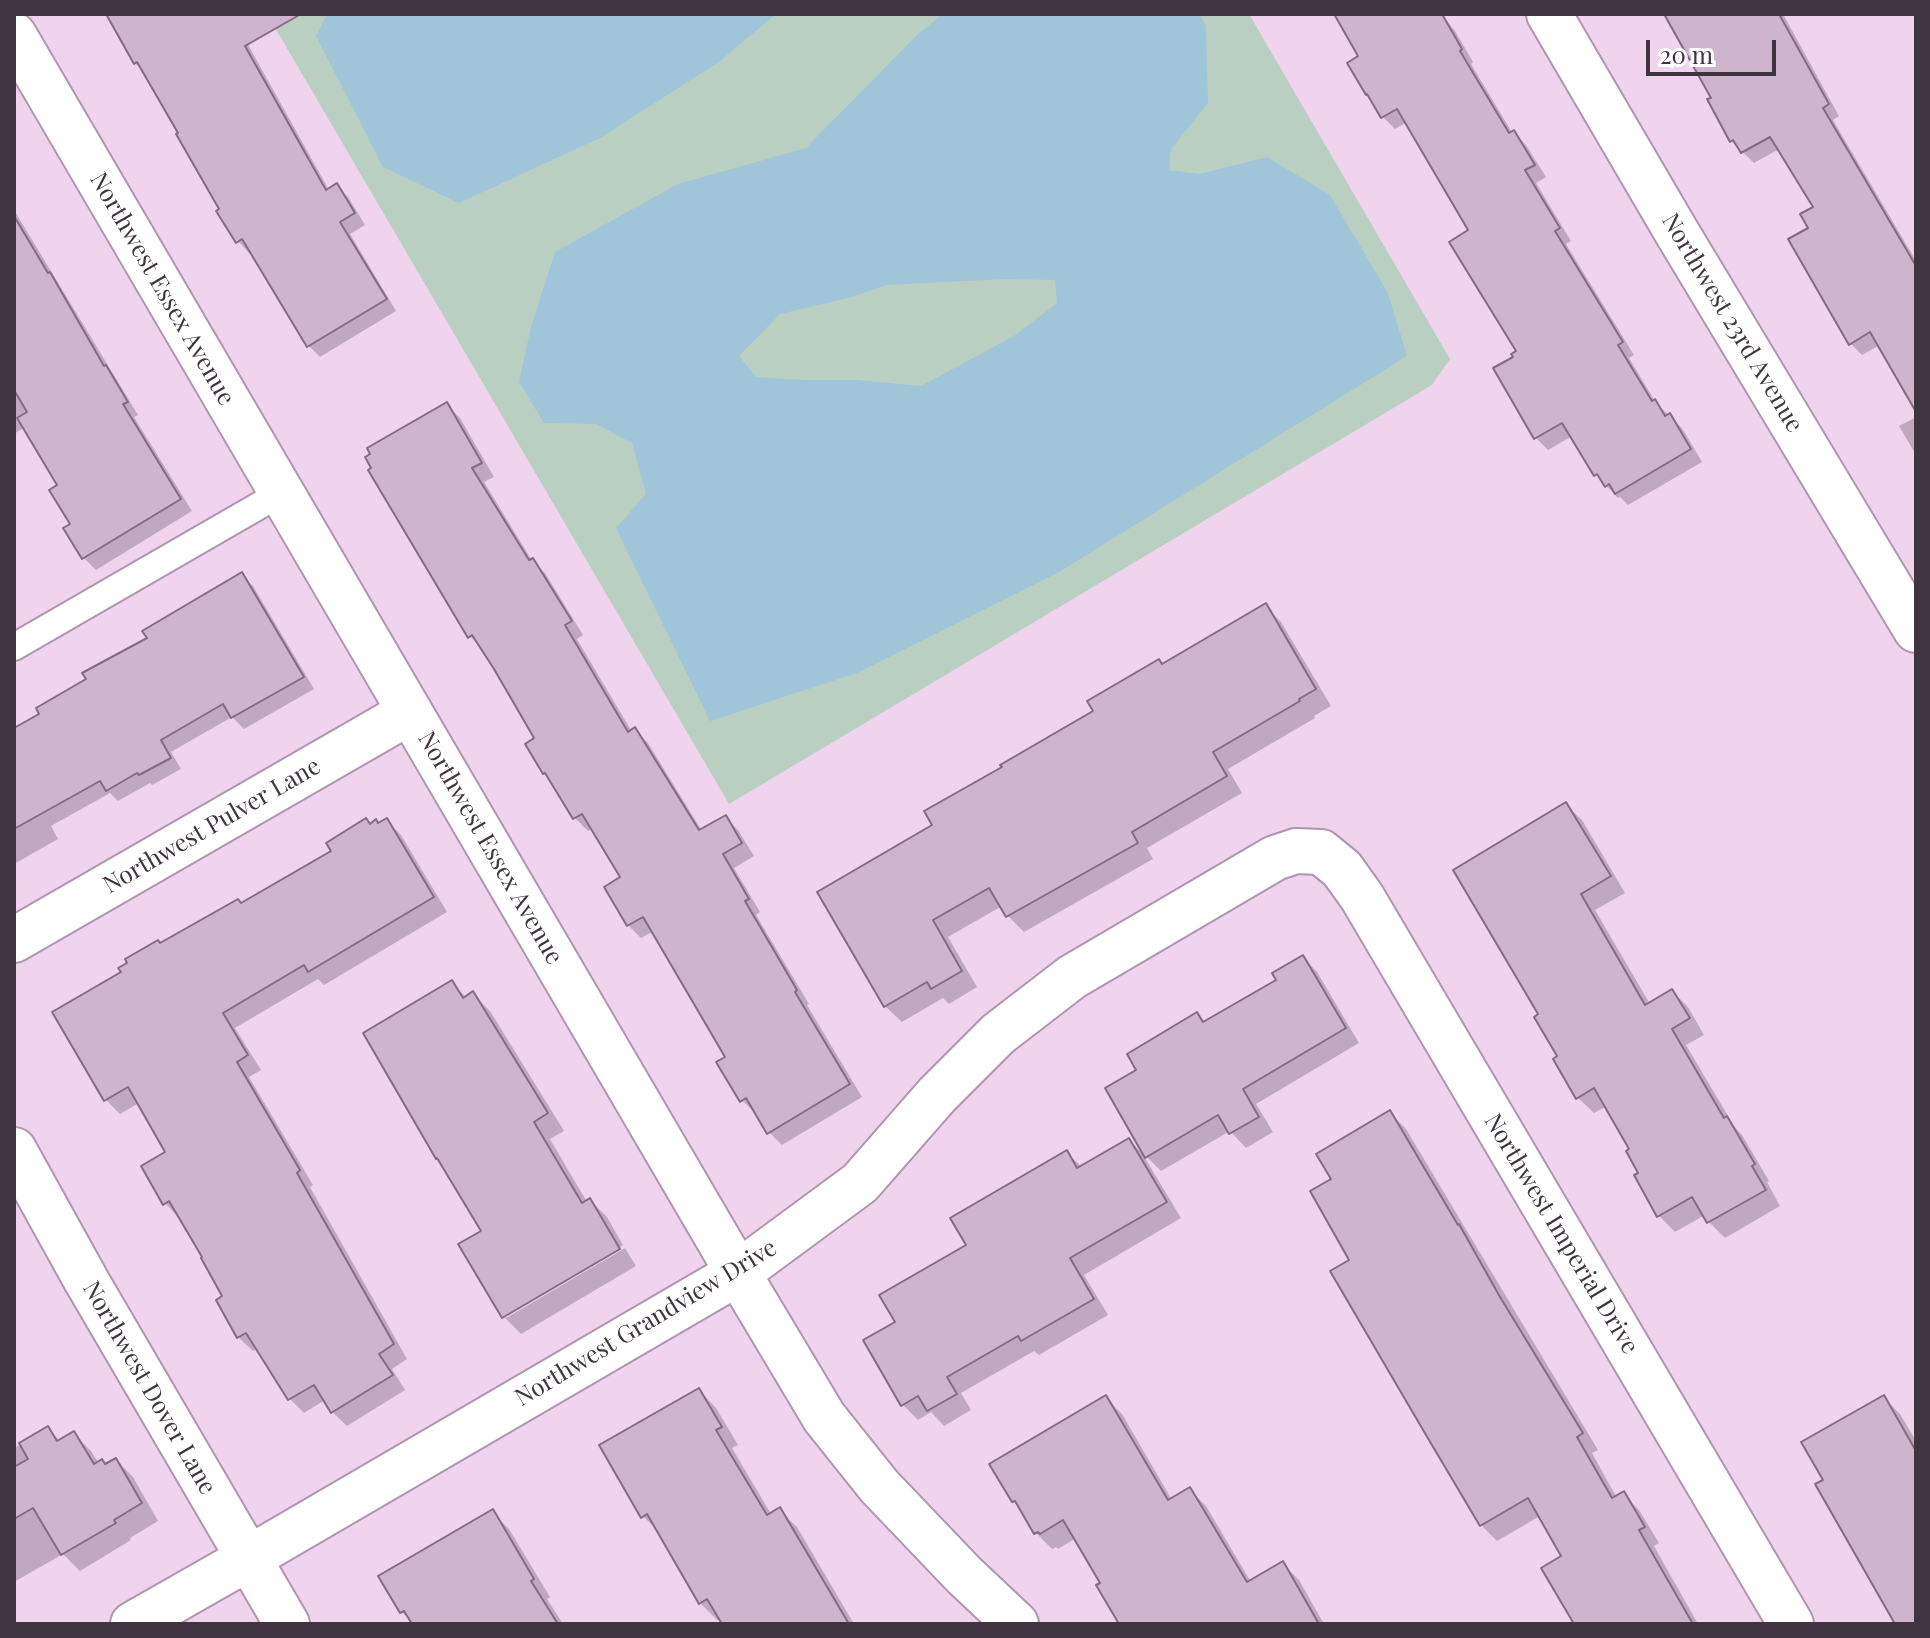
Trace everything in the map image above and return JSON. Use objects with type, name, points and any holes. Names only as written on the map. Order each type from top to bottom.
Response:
[{"type":"street","name":"Northwest 23rd Avenue","points":[[1549,14],[1916,630]]},
{"type":"street","name":"Northwest Essex Avenue","points":[[14,35],[824,1417],[879,1486],[1016,1624]]},
{"type":"street","name":"Northwest Pulver Lane","points":[[14,940],[410,712]]},
{"type":"street","name":"Northwest Grandview Drive","points":[[133,1624],[738,1273],[860,1183],[937,1095],[998,1034],[1072,977],[1275,858],[1296,851],[1321,852]]},
{"type":"street","name":"Northwest Imperial Drive","points":[[1321,852],[1342,869],[1362,897],[1791,1624]]},
{"type":"street","name":"Northwest Dover Lane","points":[[14,1150],[86,1280],[287,1624]]},
{"type":"lane","points":[[14,647],[281,493]]},
{"type":"green space","points":[[267,14],[1249,14],[1450,359],[1432,385],[729,804]]},
{"type":"water","points":[[327,14],[776,14],[720,61],[602,137],[459,203],[383,167],[316,36]]},
{"type":"water","points":[[943,14],[1199,14],[1206,26],[1208,103],[1171,149],[1169,170],[1199,174],[1267,157],[1330,195],[1388,293],[1407,356],[1059,572],[857,673],[710,721],[616,528],[646,494],[632,443],[596,424],[544,423],[519,382],[531,327],[555,252],[678,184],[806,148],[918,34]],"holes":[[[1006,279],[1055,280],[1057,303],[1014,336],[921,386],[857,380],[756,377],[739,356],[780,314],[852,297],[887,285]]]},
{"type":"building","points":[[106,14],[301,14],[245,46],[326,190],[337,183],[355,213],[340,222],[387,299],[307,347],[242,239],[236,243],[216,211],[219,209],[178,133]]},
{"type":"building","points":[[1334,14],[1442,14],[1462,49],[1460,51],[1509,133],[1514,130],[1535,165],[1525,170],[1560,228],[1555,231],[1623,342],[1618,345],[1652,401],[1655,399],[1665,416],[1670,413],[1691,449],[1615,494],[1609,484],[1605,487],[1597,474],[1594,476],[1562,423],[1534,439],[1493,368],[1513,357],[1511,354],[1516,351],[1449,242],[1468,230],[1397,109],[1381,118],[1366,95],[1347,63],[1358,56]]},
{"type":"building","points":[[1664,14],[1779,14],[1829,104],[1823,108],[1916,266],[1916,412],[1870,332],[1849,345],[1788,239],[1808,228],[1800,214],[1813,207],[1770,137],[1741,153],[1733,140],[1730,142],[1707,99],[1711,98]]},
{"type":"building","points":[[14,216],[128,402],[123,404],[181,499],[82,559],[63,528],[70,524],[49,490],[57,485],[17,418],[27,412],[14,390]]},
{"type":"building","points":[[447,402],[482,463],[472,468],[529,560],[533,558],[572,621],[565,625],[628,732],[635,727],[699,830],[726,815],[742,843],[723,854],[749,899],[745,901],[797,990],[795,992],[850,1084],[767,1134],[746,1098],[740,1102],[716,1062],[725,1057],[643,917],[627,926],[604,887],[620,877],[582,814],[573,819],[543,774],[525,744],[534,738],[472,635],[468,638],[368,470],[371,468],[365,457],[370,454],[367,448]]},
{"type":"building","points":[[242,572],[304,677],[231,718],[223,704],[161,740],[171,758],[106,791],[100,781],[14,829],[14,728],[39,714],[36,708],[86,679],[82,673],[147,638],[142,631]]},
{"type":"building","points":[[1266,603],[1316,689],[1213,752],[1227,776],[1132,832],[1138,843],[1006,917],[989,888],[933,920],[962,971],[931,989],[927,982],[884,1007],[817,892],[932,825],[924,811],[1093,711],[1087,701],[1159,659],[1162,664]]},
{"type":"building","points":[[1566,802],[1611,876],[1581,894],[1645,1005],[1672,989],[1690,1018],[1672,1029],[1724,1118],[1727,1116],[1766,1190],[1707,1223],[1692,1197],[1657,1217],[1634,1175],[1638,1173],[1626,1151],[1629,1149],[1594,1088],[1576,1099],[1553,1059],[1557,1056],[1534,1017],[1538,1014],[1453,870]]},
{"type":"building","points":[[366,818],[370,824],[376,819],[378,823],[387,818],[434,897],[308,972],[304,965],[223,1013],[248,1055],[237,1062],[300,1170],[297,1173],[394,1344],[379,1354],[393,1375],[331,1413],[314,1385],[288,1400],[246,1333],[237,1338],[216,1300],[222,1296],[202,1257],[169,1201],[163,1205],[141,1166],[165,1152],[128,1087],[104,1101],[52,1012],[121,972],[118,968],[127,963],[125,959],[238,899],[241,903],[331,851],[326,843]]},
{"type":"building","points":[[1303,955],[1346,1028],[1243,1089],[1259,1117],[1229,1134],[1218,1115],[1145,1158],[1105,1088],[1136,1070],[1127,1054],[1197,1012],[1203,1022],[1276,980],[1272,973]]},
{"type":"building","points":[[452,980],[463,998],[473,991],[548,1113],[534,1122],[582,1203],[590,1198],[620,1249],[502,1318],[458,1244],[481,1231],[363,1033]]},
{"type":"building","points":[[1390,1110],[1583,1433],[1577,1437],[1612,1498],[1624,1491],[1645,1527],[1639,1530],[1693,1624],[1574,1624],[1541,1568],[1561,1556],[1528,1498],[1480,1526],[1426,1435],[1330,1271],[1349,1260],[1310,1191],[1331,1179],[1316,1154]]},
{"type":"building","points":[[1129,1138],[1167,1202],[1070,1258],[1094,1299],[1021,1341],[1018,1336],[947,1377],[957,1394],[927,1411],[918,1396],[901,1406],[863,1340],[895,1322],[879,1295],[966,1245],[950,1218],[1067,1150],[1077,1168]]},
{"type":"building","points":[[699,1388],[722,1427],[716,1430],[767,1515],[780,1507],[849,1624],[722,1624],[707,1599],[699,1604],[647,1514],[641,1518],[599,1445]]},
{"type":"building","points":[[1106,1395],[1168,1500],[1190,1487],[1247,1582],[1283,1561],[1319,1624],[1119,1624],[1096,1585],[1100,1583],[1063,1520],[1040,1534],[1034,1534],[989,1464]]},
{"type":"building","points":[[1884,1395],[1916,1451],[1916,1624],[1895,1624],[1815,1484],[1823,1480],[1801,1442]]},
{"type":"building","points":[[48,1426],[57,1441],[74,1431],[94,1464],[102,1459],[105,1464],[116,1458],[142,1503],[114,1520],[116,1523],[61,1555],[33,1508],[14,1519],[14,1467],[28,1459],[19,1443]]},
{"type":"building","points":[[493,1509],[558,1624],[412,1624],[404,1611],[400,1613],[378,1576]]}]
